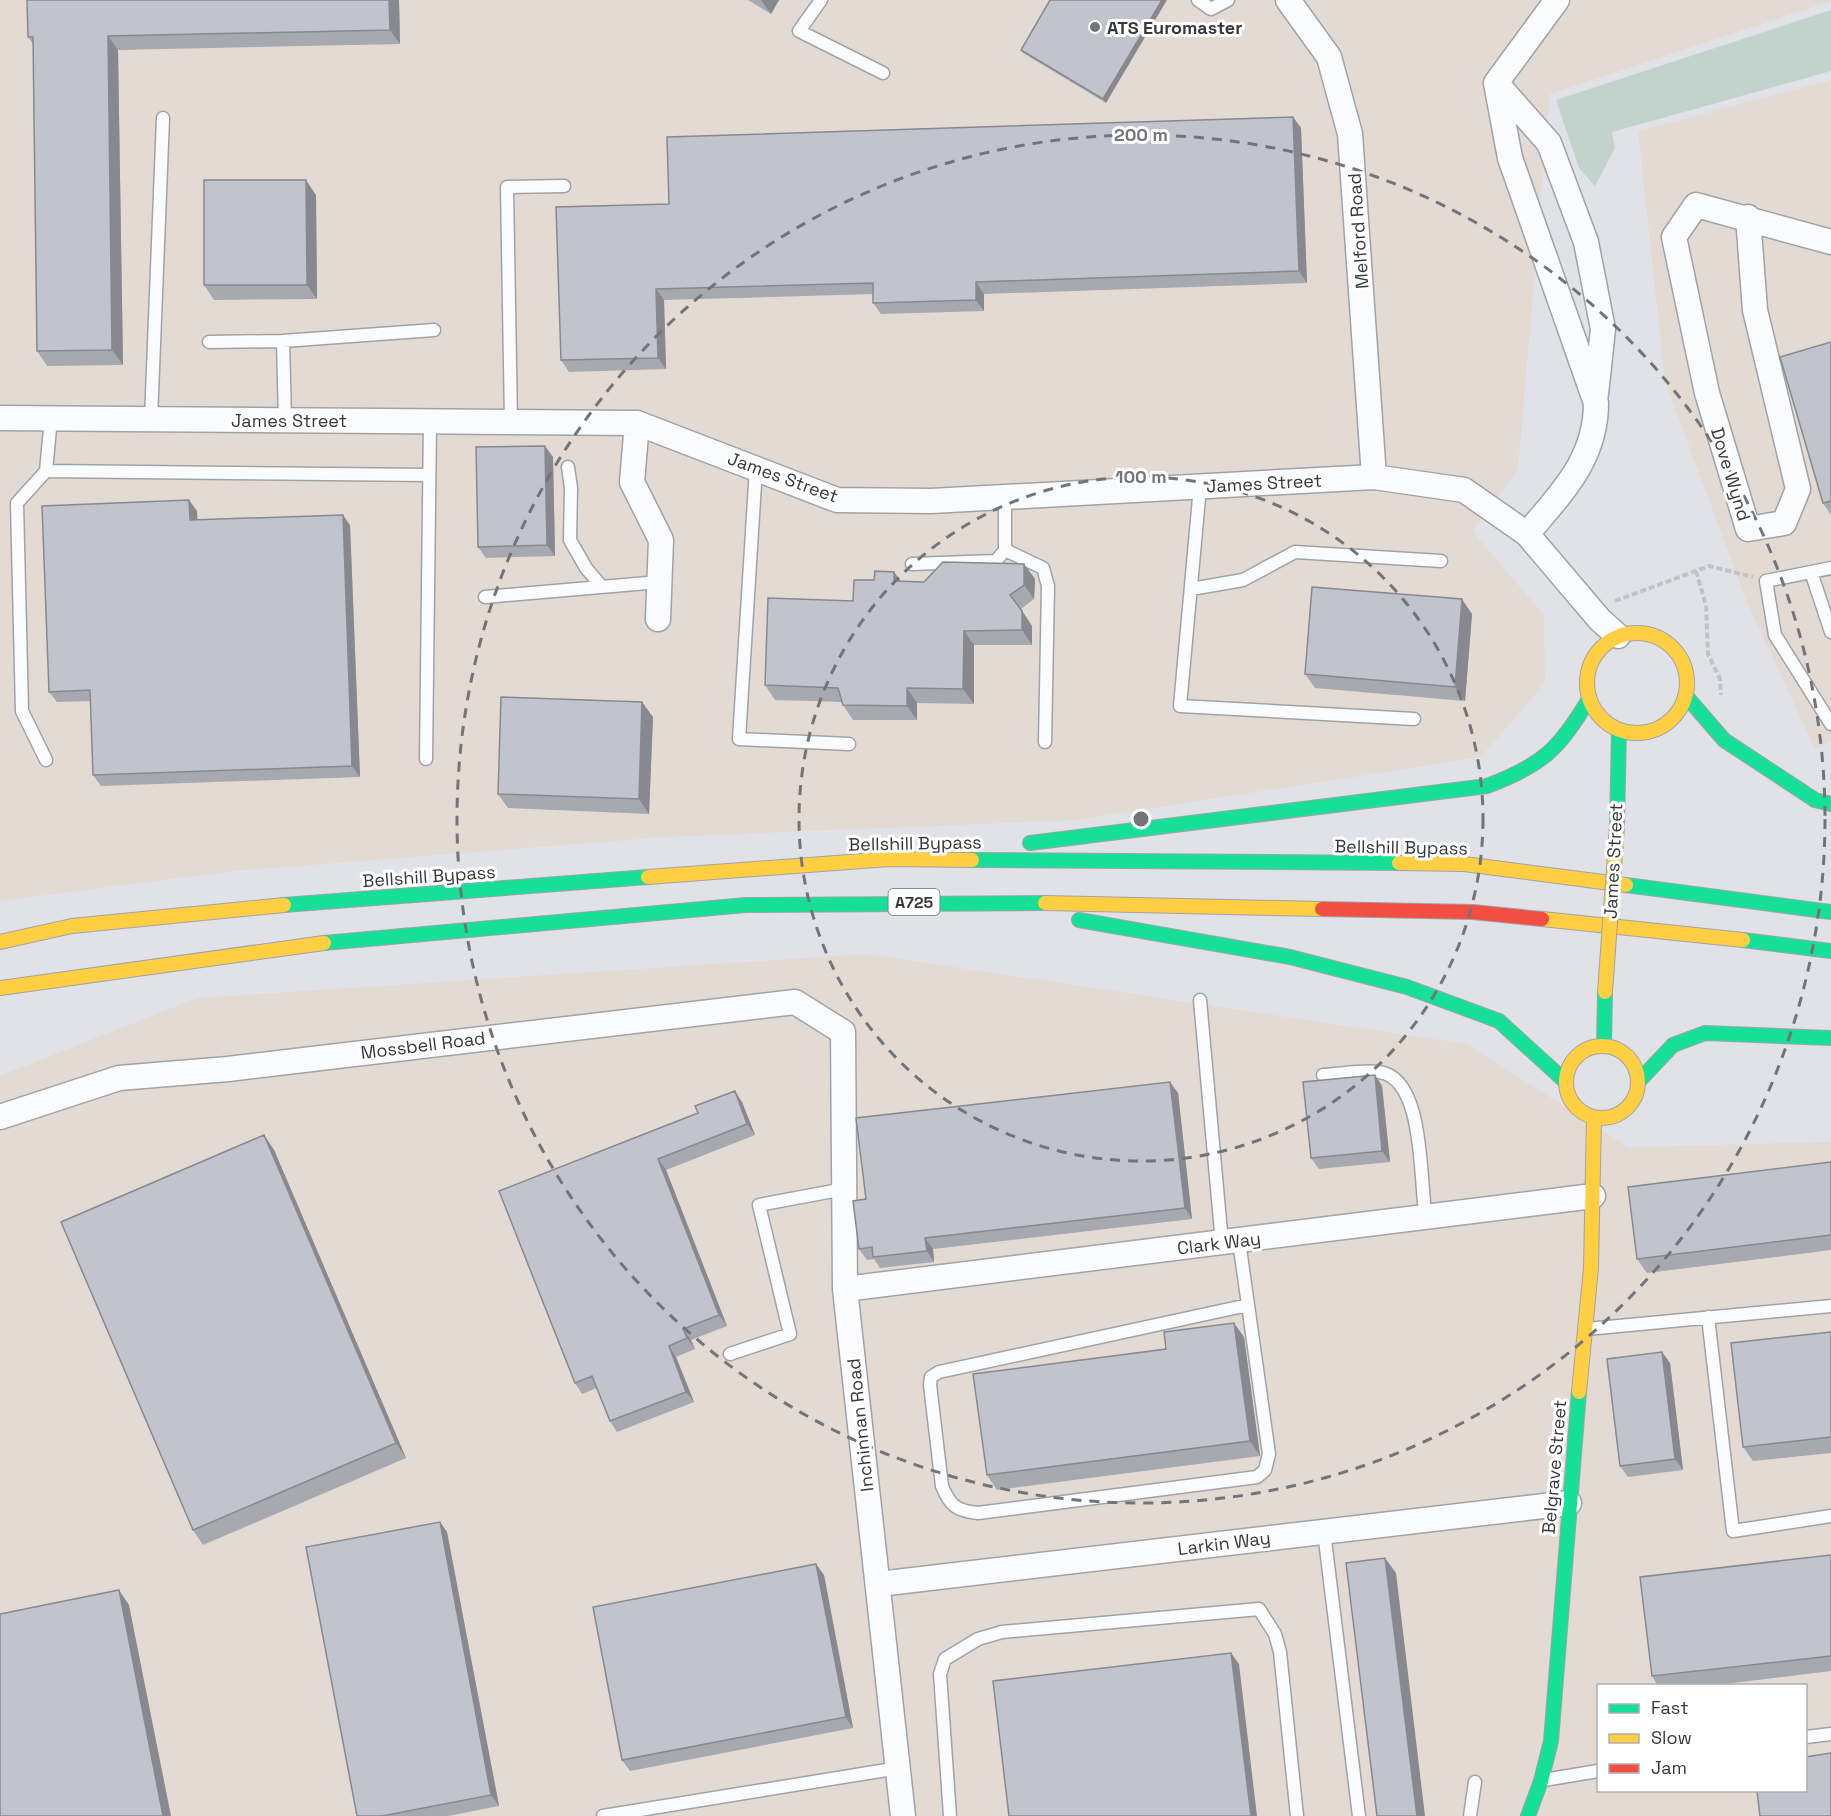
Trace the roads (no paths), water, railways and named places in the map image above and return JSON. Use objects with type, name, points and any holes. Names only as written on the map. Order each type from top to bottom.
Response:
[{"type":"main road","points":[[1636,633],[1653,635],[1669,644],[1682,661],[1687,677],[1686,696],[1679,712],[1660,728],[1643,733],[1619,730],[1604,722],[1589,699],[1586,682],[1593,658],[1604,645],[1618,636],[1636,633]]},
{"type":"main road","points":[[1686,696],[1724,740],[1815,800],[1831,804]]},
{"type":"main road","points":[[889,859],[1487,786],[1524,773],[1550,756],[1589,699]]},
{"type":"main road","name":"James Street","points":[[1605,1047],[1605,992],[1617,826],[1619,730]]},
{"type":"main road","name":"Bellshill Bypass","points":[[0,942],[72,926],[269,906],[889,859],[1464,864],[1831,912]]},
{"type":"main road","points":[[976,901],[1290,957],[1407,987],[1499,1021],[1566,1082],[1574,1105],[1594,1117],[1605,1118],[1624,1110],[1636,1093],[1638,1082],[1636,1072],[1624,1054],[1605,1047],[1582,1052],[1568,1070],[1566,1082]]},
{"type":"main road","name":"A725","points":[[0,988],[350,939],[746,905],[976,901],[1473,912],[1785,944],[1831,951]]},
{"type":"main road","points":[[1780,905],[1831,906]]},
{"type":"main road","points":[[0,933],[72,926]]},
{"type":"main road","points":[[22,1000],[119,970]]},
{"type":"main road","points":[[1638,1082],[1673,1046],[1705,1033],[1831,1038]]},
{"type":"main road","name":"Belgrave Street","points":[[1528,1816],[1541,1781],[1551,1741],[1569,1503],[1591,1268],[1594,1117]]},
{"type":"street","name":"Melford Road","points":[[1288,0],[1329,57],[1350,134],[1374,477]]},
{"type":"street","points":[[1557,0],[1496,83],[1510,158],[1596,403]]},
{"type":"street","points":[[1496,83],[1549,143],[1586,242],[1603,329],[1596,426],[1576,475],[1527,534]]},
{"type":"street","name":"Dove Wynd","points":[[1748,217],[1755,310],[1798,489],[1784,523],[1748,530],[1707,393],[1674,237],[1696,205],[1748,217],[1831,242]]},
{"type":"street","name":"James Street","points":[[0,418],[637,423],[837,500],[932,501],[1374,477],[1464,490],[1527,534],[1592,610],[1618,636]]},
{"type":"street","points":[[637,423],[632,482],[661,540],[658,619]]},
{"type":"street","name":"Mossbell Road","points":[[0,1116],[119,1078],[228,1069],[795,1002],[843,1032]]},
{"type":"street","name":"Inchinnan Road","points":[[843,1032],[845,1289],[903,1816]]},
{"type":"street","name":"Clark Way","points":[[845,1289],[1593,1196]]},
{"type":"street","name":"Larkin Way","points":[[879,1584],[1569,1503]]},
{"type":"lane","points":[[821,0],[800,31],[883,73]]},
{"type":"lane","points":[[1198,0],[1211,9],[1228,0]]},
{"type":"lane","points":[[151,419],[163,118]]},
{"type":"lane","points":[[511,422],[507,187],[564,186]]},
{"type":"lane","points":[[210,342],[283,341],[434,330]]},
{"type":"lane","points":[[283,341],[285,420]]},
{"type":"lane","points":[[46,760],[22,711],[17,503],[46,471],[51,418]]},
{"type":"lane","points":[[426,759],[430,421]]},
{"type":"lane","points":[[568,467],[572,488],[570,540],[586,568],[602,587]]},
{"type":"lane","points":[[756,468],[739,739],[849,744]]},
{"type":"lane","points":[[46,471],[429,476]]},
{"type":"lane","points":[[1200,486],[1180,706],[1414,719]]},
{"type":"lane","points":[[912,564],[996,561],[1005,549],[1005,497]]},
{"type":"lane","points":[[1005,549],[1043,568],[1047,586],[1046,742]]},
{"type":"lane","points":[[1191,589],[1243,580],[1295,552],[1441,561]]},
{"type":"lane","points":[[1831,568],[1766,580],[1775,635],[1831,724]]},
{"type":"lane","points":[[1811,572],[1831,632]]},
{"type":"lane","points":[[485,597],[659,582]]},
{"type":"lane","points":[[1200,1000],[1230,1242],[1248,1305],[1269,1454],[1265,1470],[1257,1477],[978,1513],[961,1511],[947,1499],[942,1486],[931,1377],[939,1372],[1248,1305]]},
{"type":"lane","points":[[1323,1075],[1381,1072],[1402,1085],[1416,1122],[1425,1218]]},
{"type":"lane","points":[[730,1354],[790,1334],[759,1205],[844,1189]]},
{"type":"lane","points":[[1584,1330],[1831,1306]]},
{"type":"lane","points":[[1708,1317],[1733,1531],[1831,1516]]},
{"type":"lane","points":[[1323,1532],[1359,1816]]},
{"type":"lane","points":[[950,1816],[940,1674],[945,1659],[978,1639],[1002,1632],[1259,1609],[1275,1634],[1280,1652],[1298,1816]]},
{"type":"lane","points":[[1807,1737],[1831,1734]]},
{"type":"lane","points":[[603,1816],[899,1768]]},
{"type":"lane","points":[[1541,1781],[1597,1771]]},
{"type":"lane","points":[[1470,1816],[1475,1782]]},
{"type":"place","name":"ATS Euromaster","points":[[1095,27]]}]
